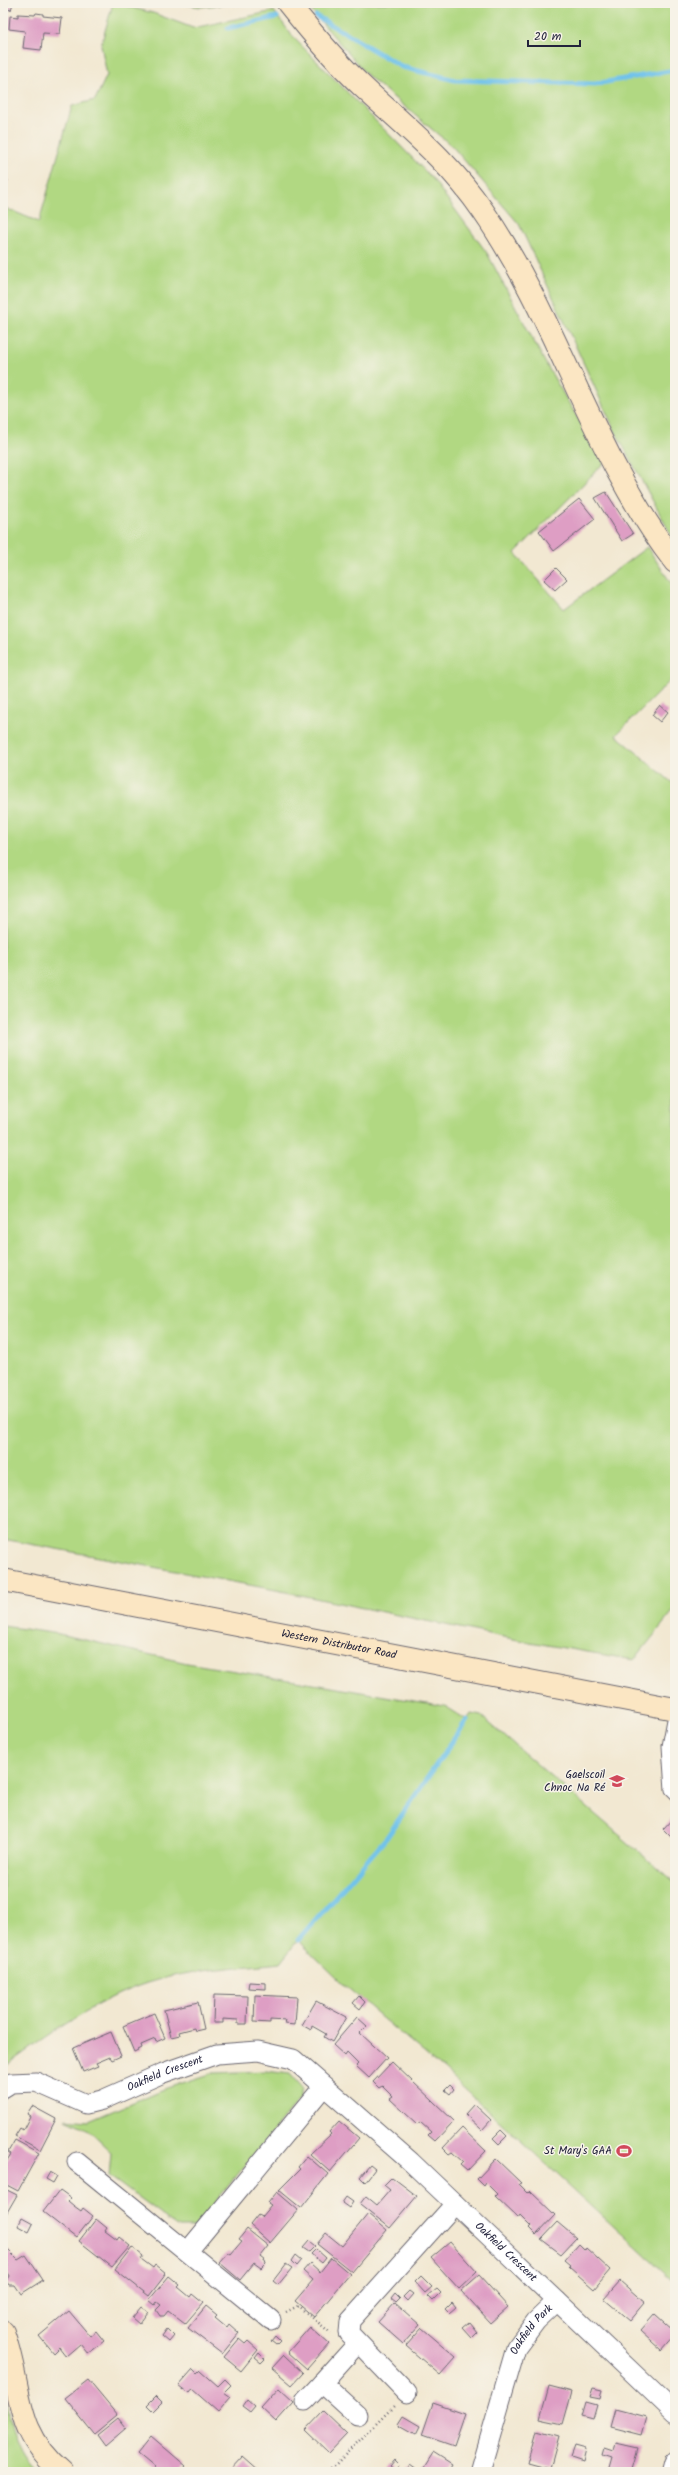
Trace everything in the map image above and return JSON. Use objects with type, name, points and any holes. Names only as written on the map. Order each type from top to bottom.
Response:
[{"type":"street","points":[[288,3],[362,87],[429,145],[460,179],[484,212],[512,256],[582,400],[629,490],[675,562]]},
{"type":"street","name":"Western Distributor Road","points":[[3,1580],[674,1709]]},
{"type":"street","name":"Oakfield Crescent","points":[[3,2088],[12,2083],[36,2082],[86,2104],[102,2100],[163,2073],[217,2054],[258,2051],[293,2059],[456,2204],[557,2301]]},
{"type":"street","points":[[188,2251],[324,2086]]},
{"type":"street","points":[[77,2162],[271,2320]]},
{"type":"street","points":[[407,2393],[353,2339],[350,2321],[456,2204]]},
{"type":"street","name":"Oakfield Park","points":[[480,2472],[516,2348],[536,2321],[557,2301],[675,2413]]},
{"type":"street","points":[[3,2332],[11,2354],[20,2407],[28,2431],[42,2452],[62,2472]]},
{"type":"street","points":[[305,2401],[322,2383],[353,2339]]},
{"type":"street","points":[[322,2383],[357,2415]]},
{"type":"street","points":[[672,2472],[675,2461]]},
{"type":"lane","points":[[674,1709],[666,1746],[670,1790],[675,1795]]},
{"type":"path","points":[[271,2320],[298,2306],[328,2333],[353,2339]]},
{"type":"path","points":[[328,2472],[407,2393]]},
{"type":"green space","points":[[113,3],[153,13],[193,28],[274,11],[293,37],[432,178],[487,253],[546,364],[604,463],[515,553],[564,609],[647,547],[675,589],[675,676],[616,735],[675,785],[675,1609],[634,1660],[518,1640],[276,1590],[3,1539],[3,207],[39,222],[72,106],[95,100],[107,75],[101,45]]},
{"type":"green space","points":[[179,3],[242,3],[200,7]]},
{"type":"green space","points":[[305,3],[675,3],[675,542],[615,431],[519,224],[452,146],[368,76]]},
{"type":"green space","points":[[3,1626],[59,1634],[187,1663],[445,1706],[467,1720],[471,1714],[481,1716],[675,1883],[675,2283],[444,2070],[342,1983],[298,1940],[280,1963],[179,1975],[163,1978],[128,1990],[72,2020],[3,2068]]},
{"type":"green space","points":[[266,2071],[290,2074],[302,2088],[300,2098],[194,2228],[179,2228],[109,2176],[111,2152],[87,2129],[66,2119],[89,2121],[164,2089],[213,2073]]},
{"type":"green space","points":[[3,2377],[9,2415],[16,2441],[28,2463],[37,2472],[3,2472]]},
{"type":"building","points":[[3,3],[13,3],[11,10],[3,8]]},
{"type":"building","points":[[36,13],[43,14],[43,16],[62,18],[60,34],[43,33],[41,50],[23,48],[25,31],[9,29],[10,16],[18,17],[18,14],[35,15]]},
{"type":"building","points":[[3,178],[8,180],[3,194]]},
{"type":"building","points":[[606,492],[633,534],[622,541],[595,498]]},
{"type":"building","points":[[579,499],[595,519],[554,551],[539,531]]},
{"type":"building","points":[[556,568],[567,579],[555,590],[544,580]]},
{"type":"building","points":[[660,705],[668,712],[660,722],[652,715]]},
{"type":"building","points":[[675,1816],[675,1841],[663,1829]]},
{"type":"building","points":[[249,1982],[266,1983],[266,1989],[248,1988]]},
{"type":"building","points":[[214,1995],[248,1996],[247,2024],[238,2024],[238,2020],[223,2019],[223,2023],[213,2023]]},
{"type":"building","points":[[255,1995],[297,1997],[295,2025],[285,2024],[286,2021],[270,2020],[270,2023],[254,2022]]},
{"type":"building","points":[[359,1996],[365,2002],[360,2009],[353,2003]]},
{"type":"building","points":[[316,2001],[346,2017],[332,2042],[324,2037],[326,2034],[312,2026],[311,2030],[302,2025]]},
{"type":"building","points":[[198,2002],[204,2029],[195,2031],[194,2028],[179,2032],[180,2035],[171,2037],[164,2010]]},
{"type":"building","points":[[154,2013],[165,2038],[156,2042],[155,2039],[141,2045],[142,2048],[134,2052],[123,2026]]},
{"type":"building","points":[[357,2017],[367,2026],[360,2033],[387,2058],[369,2078],[356,2066],[358,2064],[347,2053],[345,2056],[333,2045]]},
{"type":"building","points":[[111,2032],[121,2056],[112,2060],[110,2057],[96,2063],[98,2066],[83,2072],[73,2048]]},
{"type":"building","points":[[392,2062],[454,2121],[435,2141],[428,2135],[431,2132],[420,2122],[417,2124],[390,2099],[393,2097],[382,2086],[379,2088],[373,2082]]},
{"type":"building","points":[[450,2085],[454,2089],[450,2094],[445,2090]]},
{"type":"building","points":[[474,2104],[491,2120],[482,2130],[465,2114]]},
{"type":"building","points":[[32,2106],[56,2119],[40,2150],[15,2136],[20,2128],[23,2130],[30,2116],[27,2114]]},
{"type":"building","points":[[339,2121],[359,2138],[330,2172],[310,2154],[331,2134],[329,2132]]},
{"type":"building","points":[[462,2128],[486,2151],[467,2171],[460,2165],[463,2162],[452,2152],[449,2154],[443,2148]]},
{"type":"building","points":[[501,2130],[507,2136],[499,2144],[493,2138]]},
{"type":"building","points":[[15,2140],[39,2153],[18,2191],[3,2183],[3,2167],[11,2154],[8,2152]]},
{"type":"building","points":[[307,2156],[328,2174],[301,2208],[279,2190],[300,2169],[298,2167]]},
{"type":"building","points":[[496,2159],[521,2183],[519,2184],[528,2193],[530,2191],[555,2215],[536,2235],[529,2228],[531,2226],[520,2215],[518,2218],[495,2196],[497,2194],[486,2183],[484,2186],[477,2179]]},
{"type":"building","points":[[370,2165],[375,2169],[365,2182],[360,2177]]},
{"type":"building","points":[[50,2172],[57,2176],[53,2183],[46,2179]]},
{"type":"building","points":[[392,2177],[417,2196],[390,2228],[360,2204],[366,2196],[377,2205],[390,2190],[384,2185]]},
{"type":"building","points":[[3,2188],[17,2195],[6,2214],[3,2212]]},
{"type":"building","points":[[60,2190],[71,2198],[68,2201],[74,2206],[81,2211],[83,2208],[93,2216],[76,2238],[43,2212]]},
{"type":"building","points":[[277,2192],[298,2210],[270,2243],[250,2225],[258,2215],[261,2217],[271,2205],[268,2203]]},
{"type":"building","points":[[346,2197],[353,2202],[349,2208],[342,2203]]},
{"type":"building","points":[[368,2214],[387,2230],[352,2272],[317,2244],[326,2233],[342,2246]]},
{"type":"building","points":[[22,2218],[33,2224],[29,2232],[18,2226]]},
{"type":"building","points":[[96,2219],[107,2228],[105,2231],[117,2240],[119,2237],[130,2246],[112,2267],[79,2241]]},
{"type":"building","points":[[557,2222],[576,2238],[561,2254],[541,2239]]},
{"type":"building","points":[[247,2229],[268,2246],[260,2256],[266,2263],[261,2268],[254,2263],[240,2280],[219,2262],[228,2252],[231,2254],[242,2241],[239,2239]]},
{"type":"building","points":[[309,2241],[315,2246],[309,2252],[303,2248]]},
{"type":"building","points":[[450,2242],[477,2272],[459,2289],[431,2258]]},
{"type":"building","points":[[579,2244],[585,2250],[586,2248],[610,2270],[594,2289],[569,2267],[571,2265],[565,2260]]},
{"type":"building","points":[[132,2247],[143,2256],[141,2259],[153,2268],[155,2265],[166,2274],[149,2296],[115,2269]]},
{"type":"building","points":[[316,2249],[326,2258],[322,2263],[311,2254]]},
{"type":"building","points":[[8,2250],[18,2260],[26,2255],[43,2280],[21,2294],[15,2285],[9,2285],[6,2281],[9,2276],[5,2269],[8,2266],[4,2259],[4,2254]]},
{"type":"building","points":[[296,2255],[302,2260],[297,2266],[292,2261]]},
{"type":"building","points":[[331,2258],[350,2274],[314,2317],[295,2301],[313,2280],[303,2271],[310,2263],[320,2272]]},
{"type":"building","points":[[286,2264],[292,2268],[278,2285],[273,2281]]},
{"type":"building","points":[[479,2275],[508,2307],[490,2323],[461,2291]]},
{"type":"building","points":[[169,2276],[180,2285],[178,2287],[190,2297],[192,2294],[203,2303],[185,2324],[168,2311],[164,2316],[160,2316],[156,2310],[161,2305],[157,2302],[155,2305],[149,2300]]},
{"type":"building","points":[[421,2276],[432,2287],[425,2293],[415,2282]]},
{"type":"building","points":[[620,2281],[645,2303],[630,2321],[604,2299]]},
{"type":"building","points":[[437,2289],[441,2293],[433,2301],[428,2296]]},
{"type":"building","points":[[409,2291],[413,2294],[407,2301],[403,2297]]},
{"type":"building","points":[[395,2293],[400,2298],[396,2302],[391,2298]]},
{"type":"building","points":[[452,2302],[456,2307],[449,2313],[445,2309]]},
{"type":"building","points":[[395,2303],[420,2325],[403,2344],[378,2322]]},
{"type":"building","points":[[206,2306],[217,2315],[215,2317],[227,2327],[229,2324],[239,2333],[222,2354],[188,2328]]},
{"type":"building","points":[[141,2307],[148,2312],[139,2324],[132,2318]]},
{"type":"building","points":[[69,2311],[90,2336],[96,2331],[104,2341],[88,2354],[80,2344],[66,2356],[59,2347],[53,2353],[39,2336]]},
{"type":"building","points":[[655,2314],[675,2332],[675,2336],[662,2351],[640,2331]]},
{"type":"building","points":[[469,2322],[477,2332],[471,2338],[462,2328]]},
{"type":"building","points":[[310,2327],[329,2344],[307,2369],[288,2352]]},
{"type":"building","points":[[422,2328],[456,2357],[440,2375],[406,2346]]},
{"type":"building","points":[[167,2329],[174,2336],[169,2342],[162,2336]]},
{"type":"building","points":[[275,2336],[280,2341],[276,2345],[271,2341]]},
{"type":"building","points":[[239,2339],[245,2344],[248,2341],[258,2350],[241,2371],[224,2357]]},
{"type":"building","points":[[259,2353],[265,2359],[261,2363],[255,2358]]},
{"type":"building","points":[[284,2355],[303,2373],[292,2385],[272,2368]]},
{"type":"building","points":[[193,2369],[197,2373],[200,2370],[218,2386],[225,2379],[231,2385],[224,2392],[231,2397],[218,2412],[192,2389],[189,2393],[179,2385]]},
{"type":"building","points":[[88,2380],[117,2415],[94,2434],[65,2398]]},
{"type":"building","points":[[549,2386],[572,2392],[563,2424],[540,2419]]},
{"type":"building","points":[[279,2388],[294,2402],[276,2422],[261,2408]]},
{"type":"building","points":[[593,2388],[602,2390],[600,2399],[590,2397]]},
{"type":"building","points":[[156,2396],[162,2402],[153,2411],[147,2405]]},
{"type":"building","points":[[247,2399],[255,2406],[250,2412],[242,2406]]},
{"type":"building","points":[[586,2402],[597,2405],[593,2419],[582,2416]]},
{"type":"building","points":[[433,2403],[465,2414],[454,2446],[422,2435]]},
{"type":"building","points":[[615,2409],[646,2417],[641,2435],[610,2427]]},
{"type":"building","points":[[323,2411],[347,2434],[329,2453],[305,2430]]},
{"type":"building","points":[[403,2416],[420,2426],[416,2434],[398,2424]]},
{"type":"building","points":[[118,2418],[126,2428],[105,2446],[97,2435]]},
{"type":"building","points":[[537,2430],[559,2436],[550,2469],[528,2463]]},
{"type":"building","points":[[151,2436],[186,2466],[181,2472],[152,2471],[155,2468],[137,2453]]},
{"type":"building","points":[[616,2443],[638,2448],[631,2472],[608,2472],[612,2458],[603,2455],[605,2448],[614,2451]]},
{"type":"building","points":[[575,2446],[586,2449],[583,2461],[571,2457]]},
{"type":"building","points":[[433,2453],[452,2465],[448,2472],[421,2472]]},
{"type":"building","points":[[243,2457],[260,2472],[229,2472]]},
{"type":"building","points":[[394,2460],[398,2464],[394,2470],[389,2466]]},
{"type":"building","points":[[410,2464],[421,2472],[405,2472]]},
{"type":"waterway","points":[[316,16],[402,67],[455,80],[595,84],[675,70]]},
{"type":"waterway","points":[[228,28],[277,17]]},
{"type":"waterway","points":[[298,1940],[387,1837],[467,1720]]},
{"type":"place","name":"Gaelscoil Chnoc Na Ré","points":[[617,1781]]},
{"type":"place","name":"St Mary's GAA","points":[[624,2151]]}]
